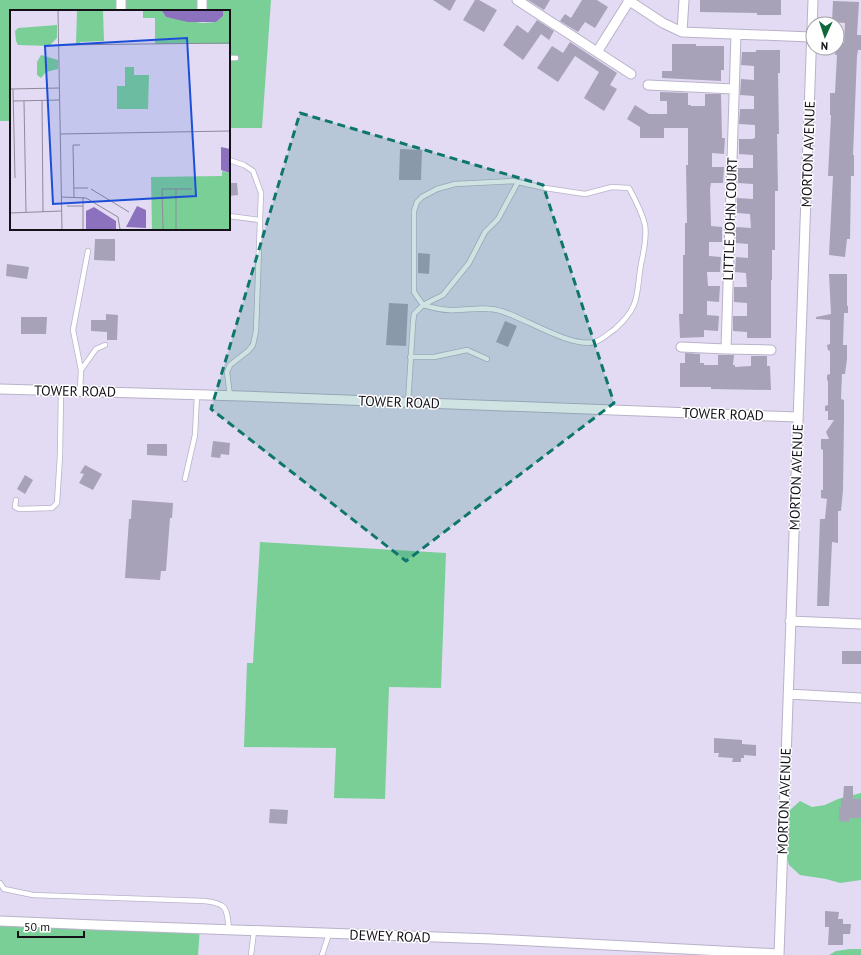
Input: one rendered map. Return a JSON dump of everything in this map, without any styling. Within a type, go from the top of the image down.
[{"type":"street","points":[[120,10],[121,0]]},
{"type":"street","points":[[517,0],[631,74]]},
{"type":"street","points":[[596,52],[628,0],[663,23],[682,32],[805,37]]},
{"type":"street","points":[[682,32],[684,0]]},
{"type":"street","name":"MORTON AVENUE","points":[[813,0],[813,16]]},
{"type":"street","name":"LITTLE JOHN COURT","points":[[726,348],[736,34]]},
{"type":"street","name":"MORTON AVENUE","points":[[779,955],[811,56]]},
{"type":"street","points":[[648,85],[734,89]]},
{"type":"street","points":[[681,347],[771,350]]},
{"type":"street","name":"TOWER ROAD","points":[[0,389],[798,417]]},
{"type":"street","points":[[790,621],[861,624]]},
{"type":"street","points":[[788,694],[861,698]]},
{"type":"street","name":"DEWEY ROAD","points":[[0,921],[585,944],[779,955]]},
{"type":"lane","points":[[230,58],[236,58]]},
{"type":"lane","points":[[230,160],[244,164],[253,171],[261,193],[256,331],[253,345],[248,351],[230,364],[227,372],[230,396]]},
{"type":"lane","points":[[408,403],[414,314],[423,305],[443,295],[469,263],[485,232],[498,219],[518,182]]},
{"type":"lane","points":[[518,182],[585,194],[612,187],[629,188],[644,224],[645,232],[645,243],[638,291],[633,309],[612,331],[600,340],[587,342],[559,336],[500,310],[481,308],[440,310],[423,305],[417,299],[414,292],[414,211],[417,202],[422,196],[437,189],[456,184],[518,182]]},
{"type":"lane","points":[[230,216],[259,220]]},
{"type":"lane","points":[[80,391],[81,370],[73,330],[88,251]]},
{"type":"lane","points":[[81,370],[96,348],[105,345]]},
{"type":"lane","points":[[410,358],[426,358],[467,350],[487,358]]},
{"type":"lane","points":[[16,500],[14,507],[19,509],[52,508],[57,503],[60,455],[61,391]]},
{"type":"lane","points":[[185,479],[192,449],[197,395]]},
{"type":"lane","points":[[0,883],[4,889],[33,895],[204,900],[217,902],[221,904],[228,916],[229,930]]},
{"type":"lane","points":[[251,955],[254,931]]},
{"type":"lane","points":[[322,955],[329,934]]},
{"type":"highlighted area","points":[[300,113],[543,185],[614,403],[406,561],[211,409]]},
{"type":"green space","points":[[0,0],[271,0],[262,128],[230,128],[230,10],[10,10],[10,121],[0,121]]},
{"type":"green space","points":[[260,542],[446,553],[441,688],[389,687],[385,799],[334,798],[336,748],[244,747],[247,663],[253,663]]},
{"type":"green space","points":[[861,793],[861,880],[840,883],[800,875],[789,865],[786,852],[790,810],[800,801],[812,807],[825,805],[838,799]]},
{"type":"green space","points":[[0,919],[200,928],[198,955],[0,955]]},
{"type":"green space","points":[[861,949],[861,955],[829,955],[836,951]]},
{"type":"building","points":[[433,0],[456,0],[450,11]]},
{"type":"building","points":[[475,0],[479,0],[497,10],[484,32],[463,20]]},
{"type":"building","points":[[528,0],[550,0],[544,10]]},
{"type":"building","points":[[582,0],[597,0],[608,7],[595,28],[585,22],[578,32],[560,21],[565,14],[571,18]]},
{"type":"building","points":[[700,0],[781,0],[781,15],[700,12]]},
{"type":"building","points":[[833,1],[859,2],[857,35],[861,35],[861,50],[858,50],[857,56],[853,155],[854,176],[851,176],[850,239],[847,239],[845,257],[829,255],[833,176],[828,176],[831,115],[830,93],[835,93],[837,56],[845,56],[845,16],[832,16]]},
{"type":"building","points":[[537,20],[554,31],[549,40],[541,34],[523,60],[503,45],[517,25],[528,33]]},
{"type":"building","points":[[570,42],[617,73],[610,85],[617,89],[604,111],[584,98],[599,72],[575,56],[558,82],[537,68],[552,46],[563,53]]},
{"type":"building","points":[[672,44],[724,46],[724,70],[721,70],[721,81],[662,78],[662,71],[672,71]]},
{"type":"building","points":[[756,50],[780,50],[780,73],[778,73],[779,134],[777,134],[778,191],[775,191],[775,250],[772,250],[771,338],[747,338],[747,332],[733,331],[733,316],[747,316],[747,303],[734,302],[734,287],[747,287],[746,273],[735,272],[736,257],[748,258],[748,244],[736,243],[736,227],[751,228],[750,214],[737,213],[737,198],[753,199],[753,184],[738,183],[738,168],[753,168],[753,155],[739,154],[739,139],[755,138],[755,125],[739,124],[740,109],[754,109],[754,96],[740,95],[741,79],[754,80],[754,66],[741,65],[742,52],[756,52]]},
{"type":"building","points":[[660,92],[688,93],[688,105],[691,106],[705,106],[705,94],[721,94],[722,138],[725,138],[724,154],[712,153],[712,167],[724,167],[723,183],[711,183],[710,189],[711,226],[722,227],[722,242],[709,242],[709,256],[721,257],[720,272],[707,272],[708,286],[720,286],[719,302],[707,301],[707,315],[719,316],[718,331],[704,330],[704,337],[680,338],[679,314],[683,314],[683,255],[685,255],[685,223],[687,223],[686,165],[688,165],[688,128],[664,128],[664,138],[640,138],[640,127],[627,119],[635,105],[649,114],[667,114],[667,101],[660,101]]},
{"type":"building","points":[[400,149],[422,150],[421,180],[399,180]]},
{"type":"building","points":[[230,183],[237,183],[238,195],[230,196]]},
{"type":"building","points":[[95,239],[115,239],[115,261],[94,260]]},
{"type":"building","points":[[418,253],[430,254],[429,274],[418,273]]},
{"type":"building","points":[[7,264],[29,267],[27,279],[6,276]]},
{"type":"building","points":[[829,274],[847,274],[848,313],[844,313],[843,345],[847,345],[847,359],[845,374],[842,374],[841,399],[844,400],[843,490],[841,511],[838,511],[838,543],[832,542],[829,606],[817,606],[820,519],[825,519],[827,499],[821,498],[821,490],[823,490],[823,450],[821,449],[821,439],[829,439],[826,432],[834,420],[828,420],[828,411],[825,411],[825,406],[828,405],[827,375],[830,374],[830,351],[828,350],[827,345],[830,344],[830,320],[816,319],[816,317],[831,314]]},
{"type":"building","points":[[389,303],[408,304],[406,346],[386,345]]},
{"type":"building","points":[[106,314],[118,315],[117,340],[107,340],[107,332],[91,331],[91,320],[106,320]]},
{"type":"building","points":[[21,317],[47,317],[46,334],[21,334]]},
{"type":"building","points":[[505,321],[517,326],[508,347],[496,342]]},
{"type":"building","points":[[685,353],[700,354],[700,363],[704,363],[704,365],[718,365],[718,355],[734,355],[733,365],[735,365],[735,367],[751,366],[751,356],[767,356],[767,366],[770,366],[771,390],[680,387],[680,363],[685,363]]},
{"type":"building","points":[[213,441],[230,443],[229,455],[221,454],[220,458],[211,457]]},
{"type":"building","points":[[147,444],[167,444],[167,456],[147,455]]},
{"type":"building","points":[[85,465],[102,474],[93,490],[79,483],[84,474],[80,473]]},
{"type":"building","points":[[25,475],[33,480],[25,494],[17,489]]},
{"type":"building","points":[[132,500],[173,503],[172,518],[170,518],[166,571],[161,571],[160,580],[125,578],[129,519],[131,519]]},
{"type":"building","points":[[842,651],[861,651],[861,664],[842,664]]},
{"type":"building","points":[[714,738],[742,740],[742,744],[756,745],[756,756],[744,755],[744,758],[741,758],[741,762],[732,762],[733,758],[718,757],[719,753],[714,753]]},
{"type":"building","points":[[844,786],[853,786],[853,799],[861,799],[861,818],[849,818],[849,822],[839,821],[839,806],[841,807],[841,798],[843,799]]},
{"type":"building","points":[[270,809],[288,810],[287,824],[269,823]]},
{"type":"building","points":[[825,911],[839,912],[838,919],[843,919],[843,924],[851,924],[850,934],[843,934],[843,945],[828,945],[829,927],[825,927]]}]
